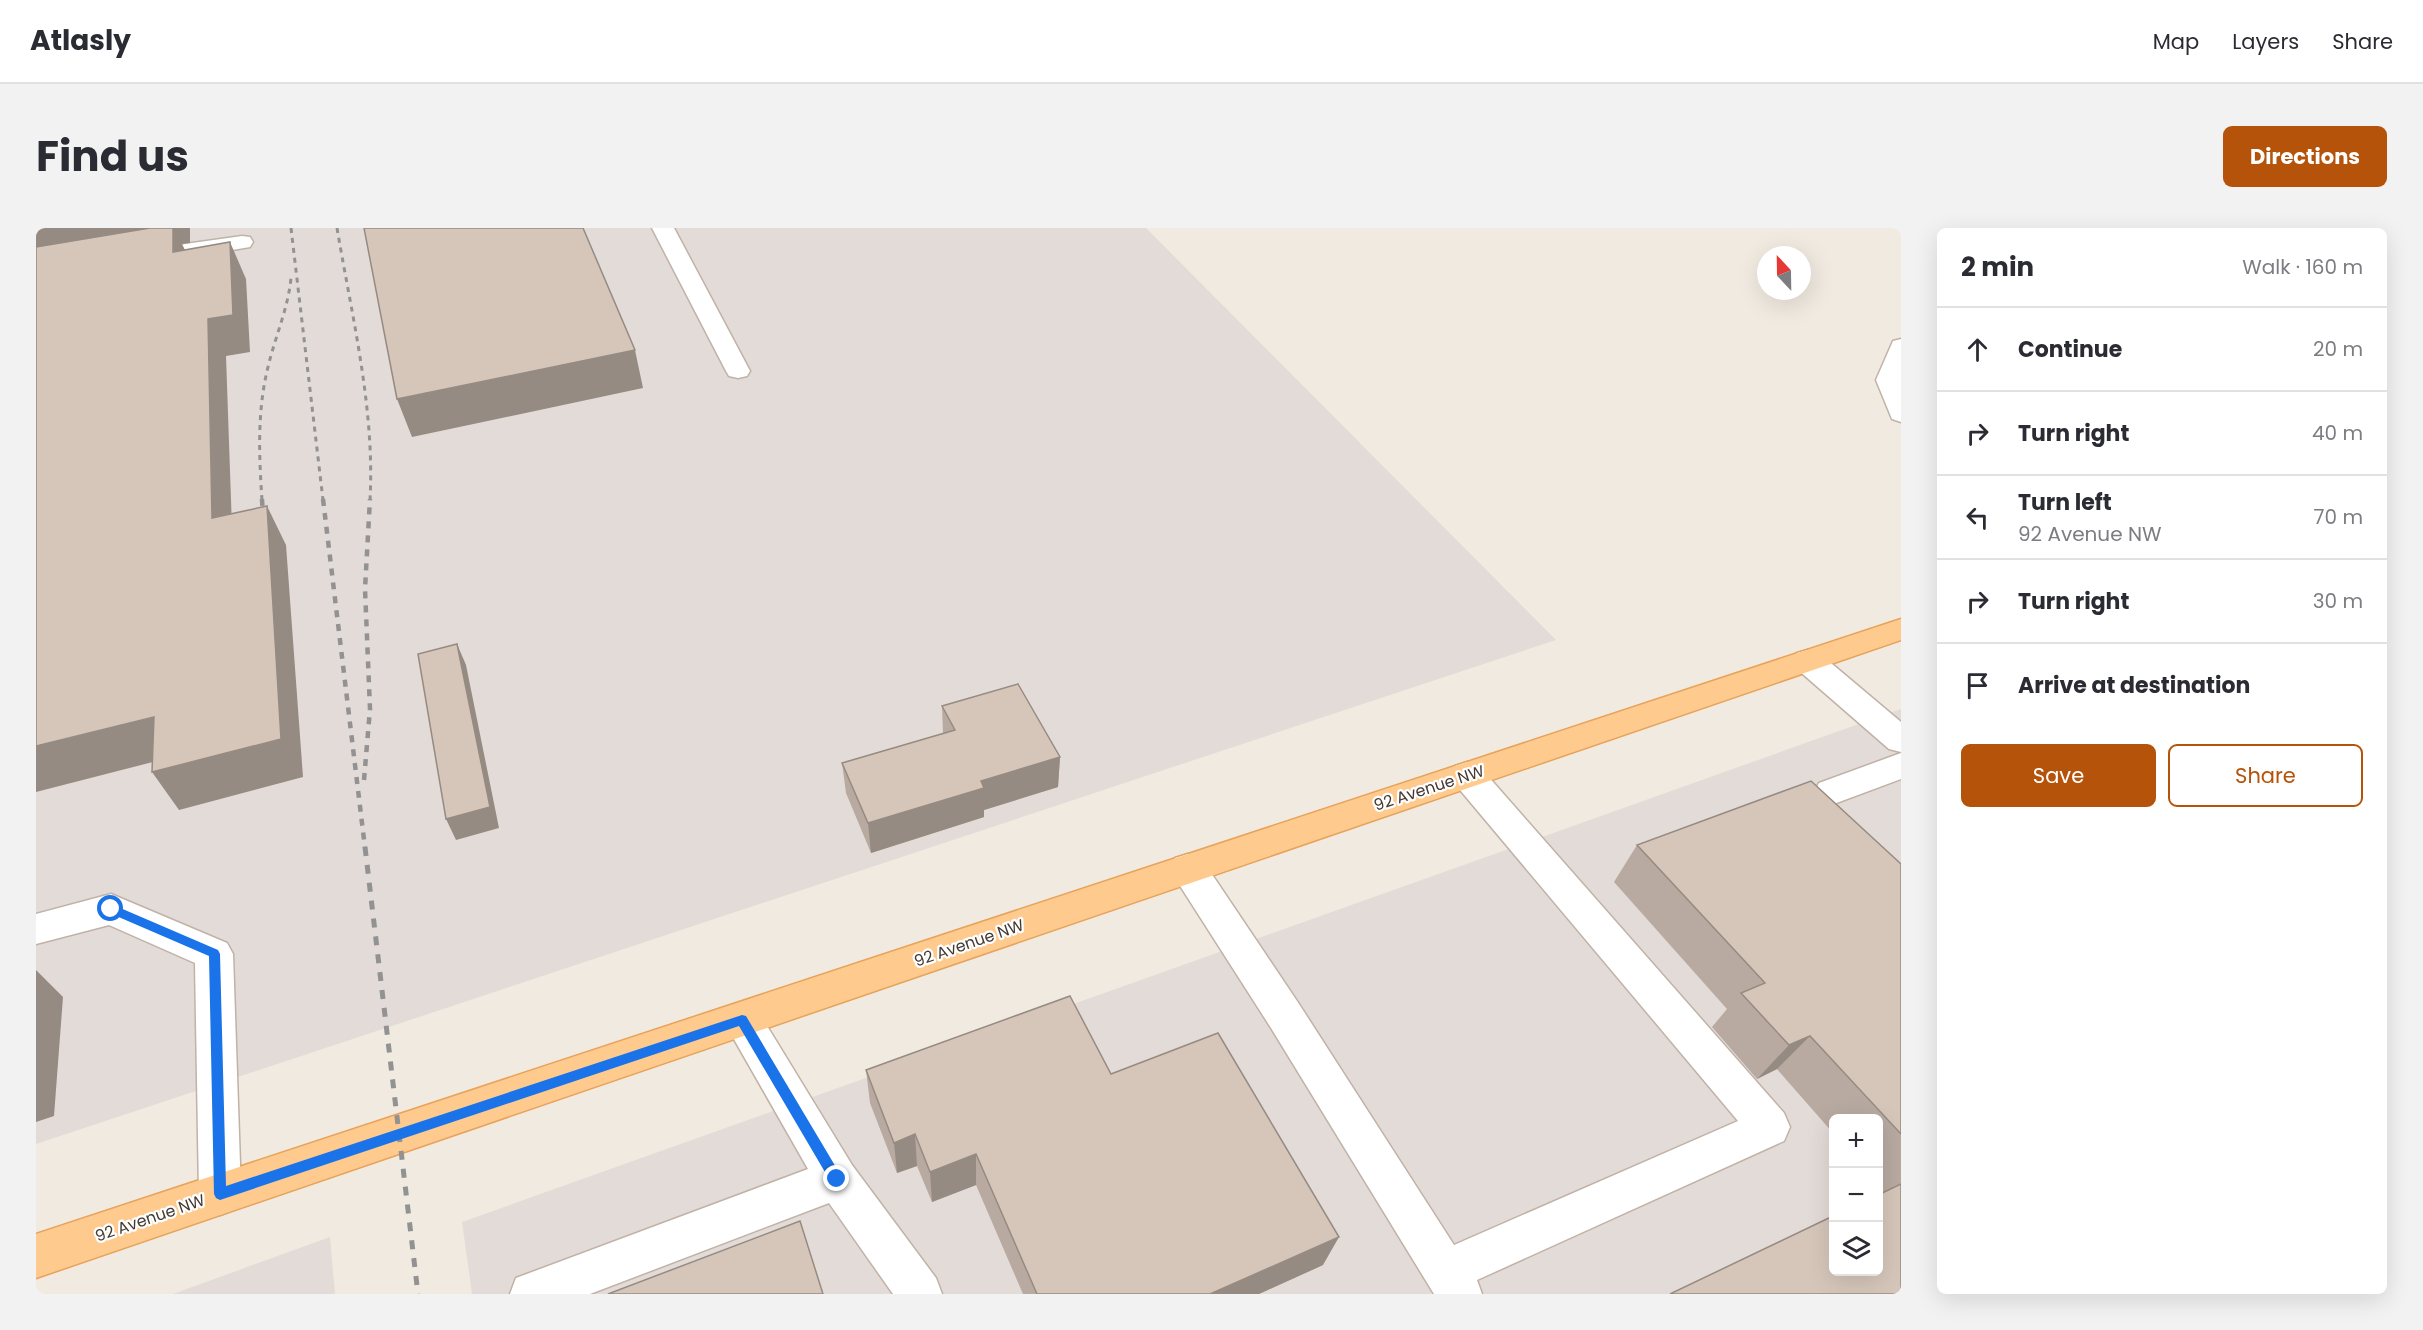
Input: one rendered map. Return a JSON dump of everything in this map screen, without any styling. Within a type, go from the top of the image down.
[{"type":"main road","name":"92 Avenue NW","points":[[36,1256],[1901,629]]},
{"type":"lane","points":[[215,228],[166,246],[242,242]]},
{"type":"lane","points":[[663,228],[738,371]]},
{"type":"lane","points":[[1901,346],[1888,380],[1901,414]]},
{"type":"lane","points":[[1808,661],[1901,740]]},
{"type":"lane","points":[[1831,792],[1901,766]]},
{"type":"lane","points":[[1188,868],[1285,1016],[1453,1283],[1769,1127],[1467,775]]},
{"type":"lane","points":[[36,929],[111,909],[214,954],[220,1194]]},
{"type":"lane","points":[[742,1020],[837,1179],[920,1294]]},
{"type":"lane","points":[[532,1294],[837,1179]]},
{"type":"shaded area","points":[[36,228],[1146,228],[1556,640],[36,1144]]},
{"type":"shaded area","points":[[1901,709],[1901,1294],[472,1294],[462,1222]]},
{"type":"shaded area","points":[[330,1237],[335,1294],[173,1294]]},
{"type":"building","points":[[150,228],[173,228],[173,252],[230,242],[233,315],[208,319],[212,518],[267,506],[281,739],[152,772],[154,717],[36,746],[36,247]]},
{"type":"building","points":[[364,228],[583,228],[635,350],[397,399]]},
{"type":"building","points":[[457,644],[490,807],[446,819],[418,654]]},
{"type":"building","points":[[1018,684],[1060,757],[981,781],[984,788],[868,823],[842,763],[955,730],[942,706]]},
{"type":"building","points":[[1811,781],[1901,864],[1901,1134],[1810,1036],[1789,1045],[1741,993],[1765,983],[1637,845]]},
{"type":"building","points":[[1070,996],[1111,1074],[1218,1033],[1339,1237],[1210,1294],[1037,1294],[976,1154],[930,1172],[915,1134],[894,1143],[866,1070]]},
{"type":"building","points":[[1901,1184],[1901,1294],[1670,1294],[1829,1218],[1829,1276],[1883,1276],[1883,1193]]},
{"type":"building","points":[[800,1221],[823,1294],[608,1294]]},
{"type":"railway","points":[[291,228],[323,500]]},
{"type":"railway","points":[[337,228],[366,397],[371,466],[370,500]]},
{"type":"railway","points":[[262,500],[260,417],[264,384],[287,301],[291,278]]},
{"type":"railway","points":[[262,499],[263,517]]},
{"type":"railway","points":[[323,499],[365,848]]},
{"type":"railway","points":[[364,780],[370,709],[365,589],[370,499]]},
{"type":"railway","points":[[365,847],[418,1294]]},
{"type":"route","points":[[111,909],[214,954],[220,1194],[742,1020],[837,1179]]}]
